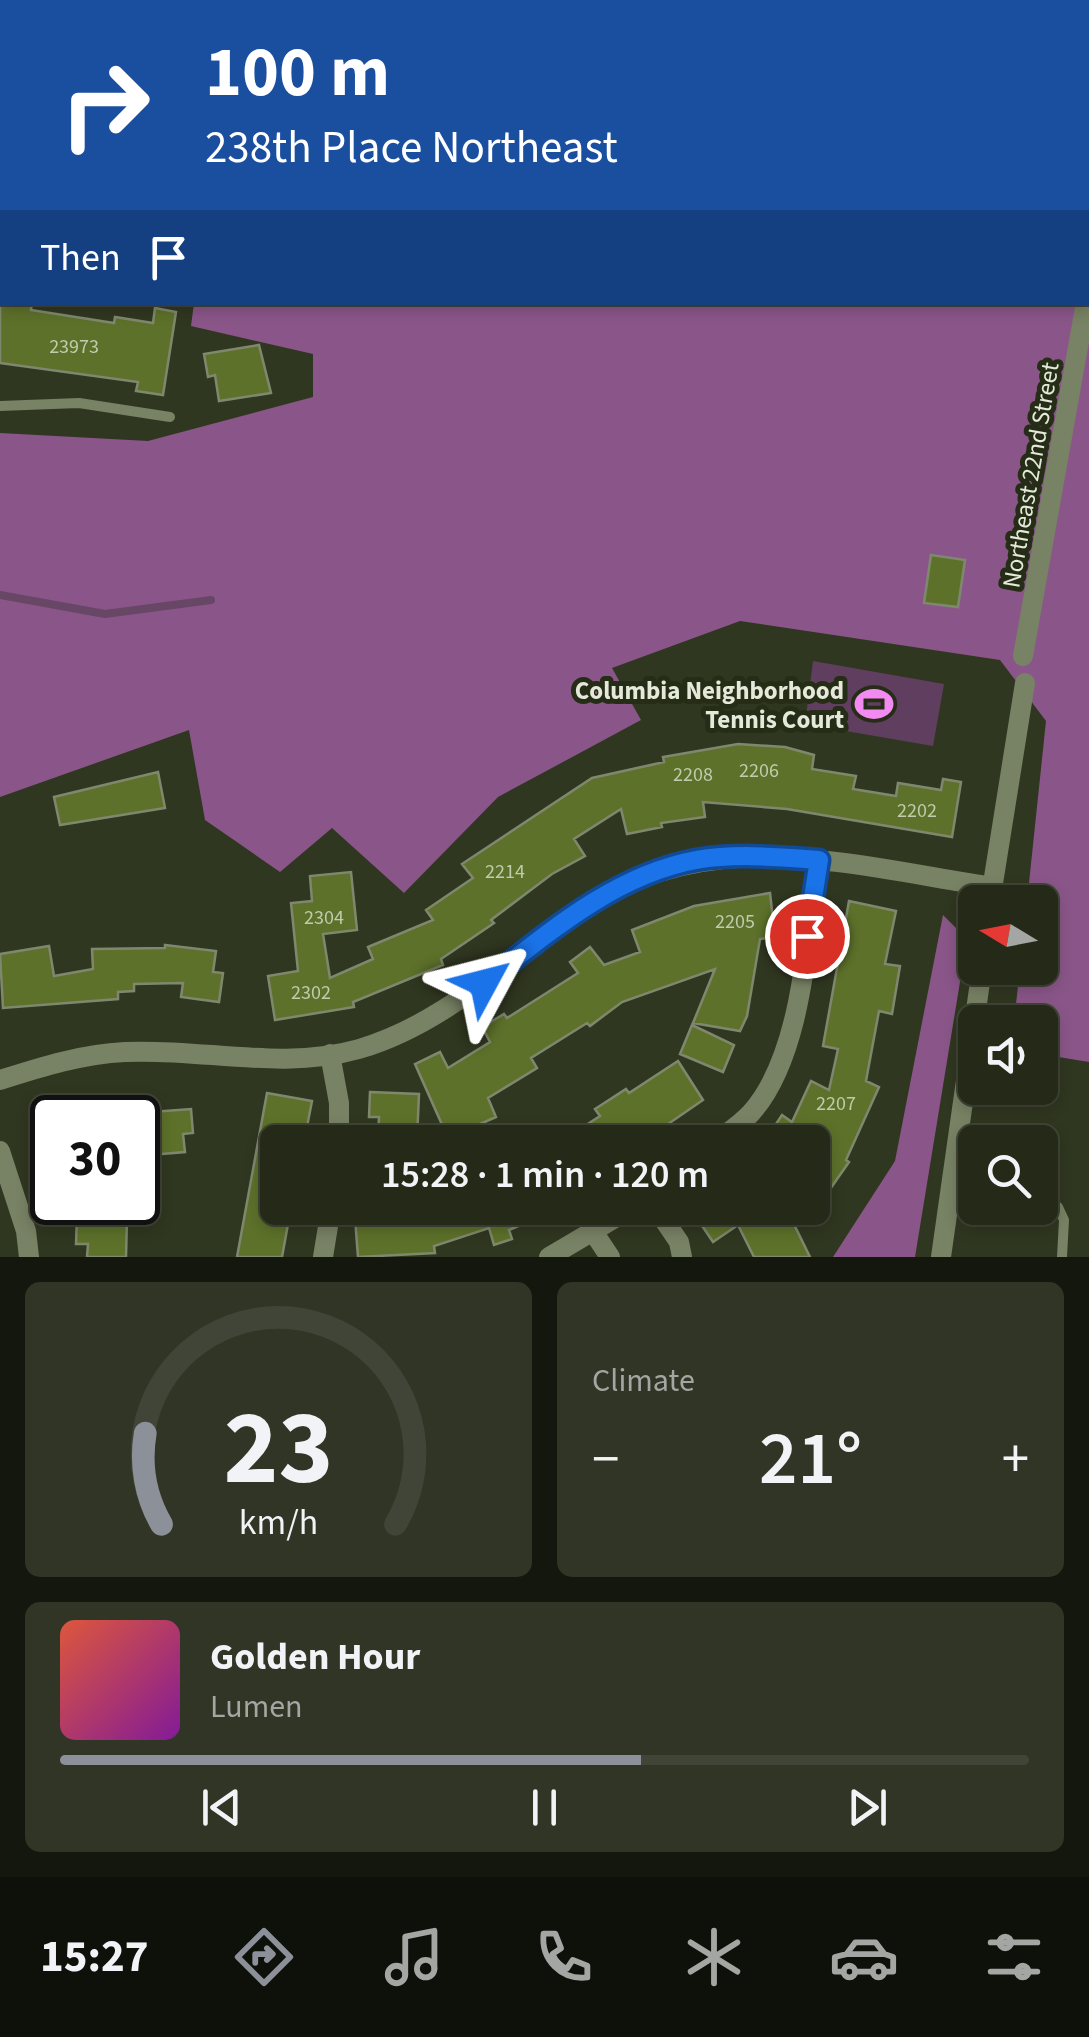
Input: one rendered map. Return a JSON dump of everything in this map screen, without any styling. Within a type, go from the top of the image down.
[{"type":"street","name":"Northeast 22nd Street","points":[[1024,656],[1085,305]]},
{"type":"street","points":[[993,885],[1025,684]]},
{"type":"street","points":[[0,1080],[79,1058],[126,1052],[239,1059],[330,1054],[360,1048],[441,1013],[571,916],[652,874],[693,861],[730,857],[819,860],[958,887]]},
{"type":"street","points":[[737,1125],[752,1113],[784,1054],[795,1010],[819,860]]},
{"type":"street","points":[[940,1257],[980,985]]},
{"type":"street","points":[[330,1054],[339,1125]]},
{"type":"street","points":[[0,1150],[26,1231],[29,1257]]},
{"type":"street","points":[[323,1257],[328,1225]]},
{"type":"street","points":[[550,1257],[606,1225]]},
{"type":"street","points":[[668,1225],[679,1242],[682,1257]]},
{"type":"street","points":[[594,1233],[610,1257]]},
{"type":"lane","points":[[0,406],[79,403],[170,417]]},
{"type":"lane","points":[[952,1186],[958,1187]]},
{"type":"lane","points":[[1058,1207],[1064,1220],[1062,1257]]},
{"type":"shaded area","points":[[194,305],[1089,305],[1089,1062],[1058,1057],[1058,1005],[1016,1005],[1018,985],[1058,985],[1058,885],[1029,885],[1046,721],[1000,660],[740,621],[612,668],[641,720],[498,797],[404,893],[332,828],[280,872],[205,820],[189,730],[0,797],[0,433],[148,441],[313,397],[313,354],[191,326]]},
{"type":"shaded area","name":"Columbia Neighborhood Tennis Court","points":[[813,661],[944,684],[933,746],[805,724]]},
{"type":"shaded area","points":[[943,915],[958,930],[959,985],[915,1257],[833,1257],[895,1161]]},
{"type":"building","points":[[0,305],[32,305],[31,310],[114,323],[115,317],[153,323],[155,308],[176,312],[163,395],[136,391],[138,382],[0,363]]},
{"type":"building","points":[[259,345],[271,393],[219,401],[215,375],[208,377],[204,354]]},
{"type":"building","points":[[931,555],[965,560],[958,607],[924,603]]},
{"type":"building","points":[[738,744],[785,747],[814,755],[812,769],[856,776],[853,789],[896,796],[898,783],[941,790],[943,779],[961,782],[952,837],[787,809],[703,802],[705,817],[661,823],[662,827],[627,834],[621,809],[574,839],[585,856],[552,874],[491,920],[494,923],[441,959],[443,965],[353,1002],[354,1007],[275,1020],[268,976],[298,971],[291,903],[312,901],[310,876],[351,872],[357,930],[323,934],[330,978],[373,959],[368,947],[433,920],[426,910],[473,878],[462,864],[592,778],[664,762],[663,757]]},
{"type":"building","points":[[158,772],[165,808],[60,825],[54,797]]},
{"type":"building","points":[[770,893],[775,937],[760,939],[747,1016],[740,1031],[693,1023],[715,969],[622,1002],[590,1026],[587,1023],[531,1058],[537,1068],[488,1098],[496,1117],[478,1125],[442,1125],[415,1064],[440,1052],[448,1068],[490,1042],[482,1027],[504,1014],[507,1018],[578,973],[570,962],[590,947],[604,965],[640,952],[632,930],[694,906]]},
{"type":"building","points":[[849,901],[896,911],[885,964],[900,966],[892,1014],[879,1011],[866,1081],[879,1087],[846,1160],[849,1162],[830,1189],[830,1125],[775,1125],[782,1115],[792,1122],[811,1081],[829,1090],[838,1049],[823,1046]]},
{"type":"building","points":[[165,945],[216,951],[213,972],[223,973],[219,1002],[181,997],[183,983],[134,984],[134,991],[118,992],[118,999],[3,1008],[0,954],[49,946],[54,976],[93,969],[92,949]]},
{"type":"building","points":[[692,1025],[734,1045],[723,1072],[680,1054]]},
{"type":"building","points":[[678,1061],[703,1100],[667,1125],[586,1125],[600,1116],[595,1109],[626,1089],[629,1093]]},
{"type":"building","points":[[370,1092],[419,1094],[418,1125],[379,1125],[379,1117],[369,1117]]},
{"type":"building","points":[[267,1093],[312,1101],[307,1125],[261,1125]]},
{"type":"building","points":[[191,1109],[193,1133],[183,1134],[185,1152],[160,1154],[160,1111]]},
{"type":"building","points":[[260,1131],[260,1225],[288,1225],[282,1257],[237,1257]]},
{"type":"building","points":[[77,1225],[127,1225],[126,1257],[87,1257],[88,1244],[76,1244]]},
{"type":"building","points":[[356,1225],[521,1225],[509,1230],[512,1239],[494,1245],[489,1228],[434,1246],[435,1253],[358,1257]]},
{"type":"building","points":[[702,1225],[738,1225],[713,1242]]},
{"type":"building","points":[[738,1225],[794,1225],[810,1257],[754,1257]]},
{"type":"waterway","points":[[0,595],[105,614],[211,600]]},
{"type":"place","name":"Columbia Neighborhood Tennis Court","points":[[874,704]]},
{"type":"route","points":[[484,983],[571,916],[608,894],[693,861],[767,856],[819,860],[807,936]]}]
